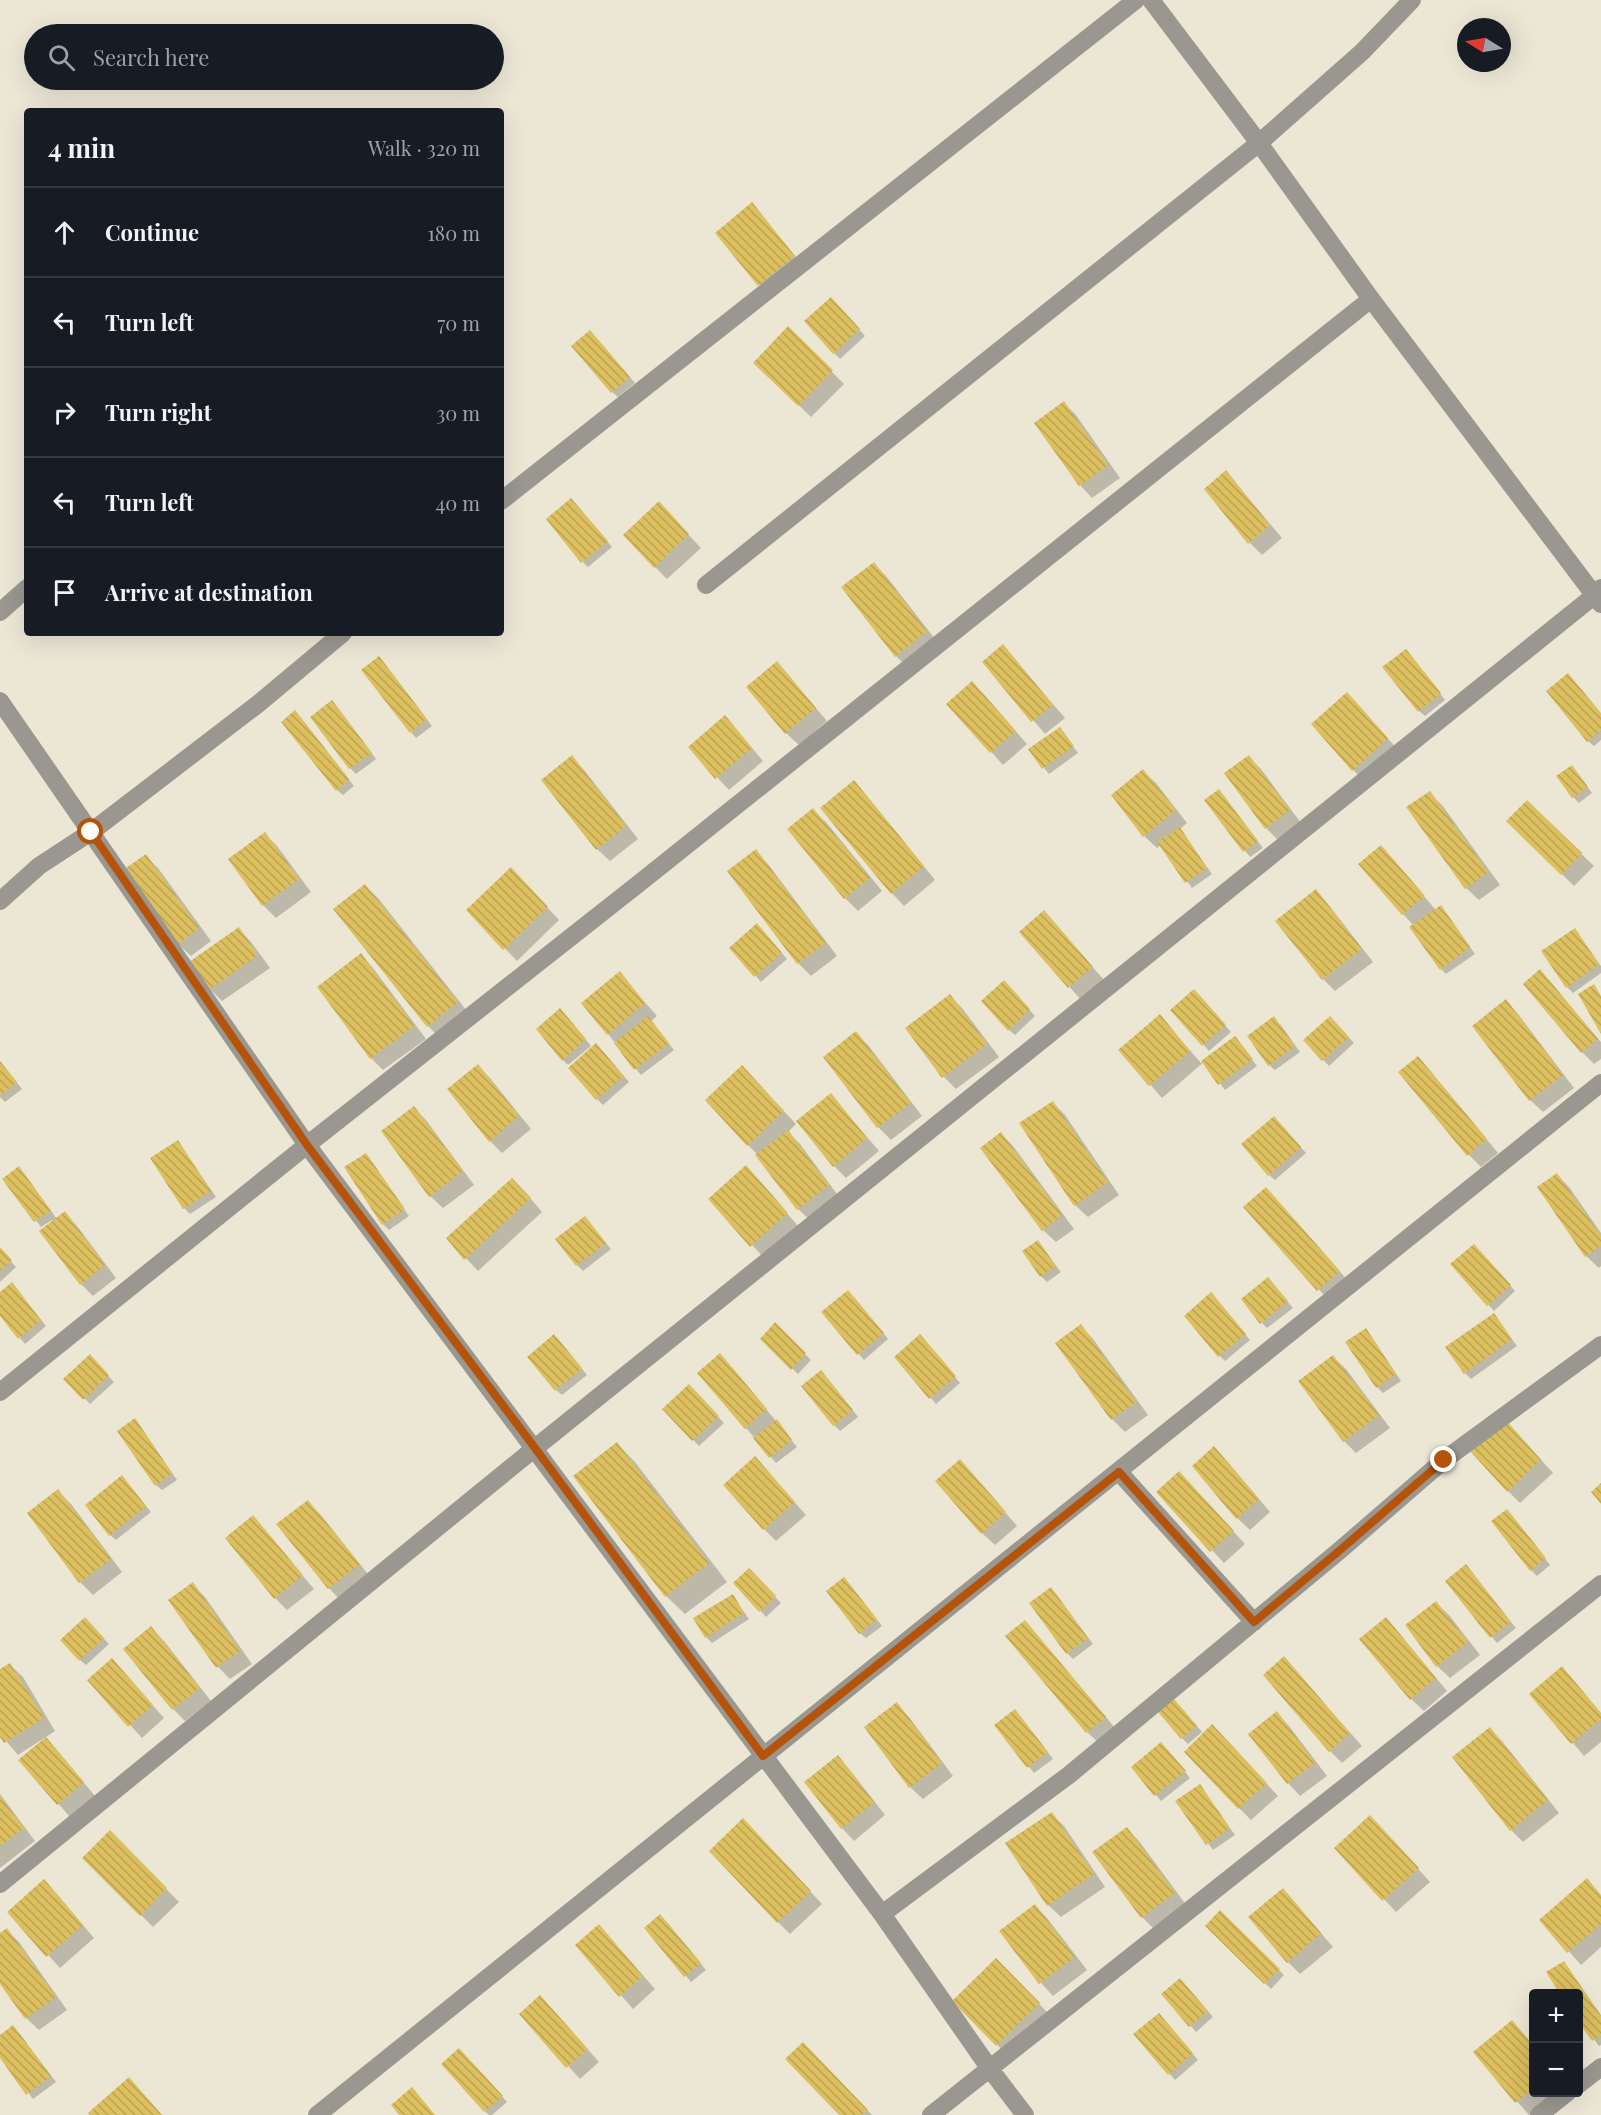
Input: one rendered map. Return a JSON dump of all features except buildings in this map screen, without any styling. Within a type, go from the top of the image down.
[{"type":"street","points":[[504,499],[1136,0]]},
{"type":"street","points":[[0,1884],[535,1448],[1599,595],[1371,299],[1259,143],[1151,0]]},
{"type":"street","points":[[706,585],[1259,143],[1362,52],[1412,0]]},
{"type":"street","points":[[0,1392],[1371,299]]},
{"type":"street","points":[[0,612],[24,591]]},
{"type":"street","points":[[0,901],[39,866],[91,832],[258,704],[339,636]]},
{"type":"street","points":[[0,701],[307,1145],[882,1914],[990,2069],[1025,2115]]},
{"type":"street","points":[[317,2115],[1601,1083]]},
{"type":"street","points":[[882,1914],[1069,1775],[1339,1551],[1444,1460],[1601,1345]]},
{"type":"street","points":[[1119,1472],[1254,1622]]},
{"type":"street","points":[[931,2115],[1601,1584]]},
{"type":"street","points":[[1583,2081],[1601,2067]]},
{"type":"street","points":[[1539,2115],[1562,2097]]},
{"type":"route","points":[[91,832],[307,1145],[763,1756],[1119,1472],[1254,1622],[1444,1460]]}]
